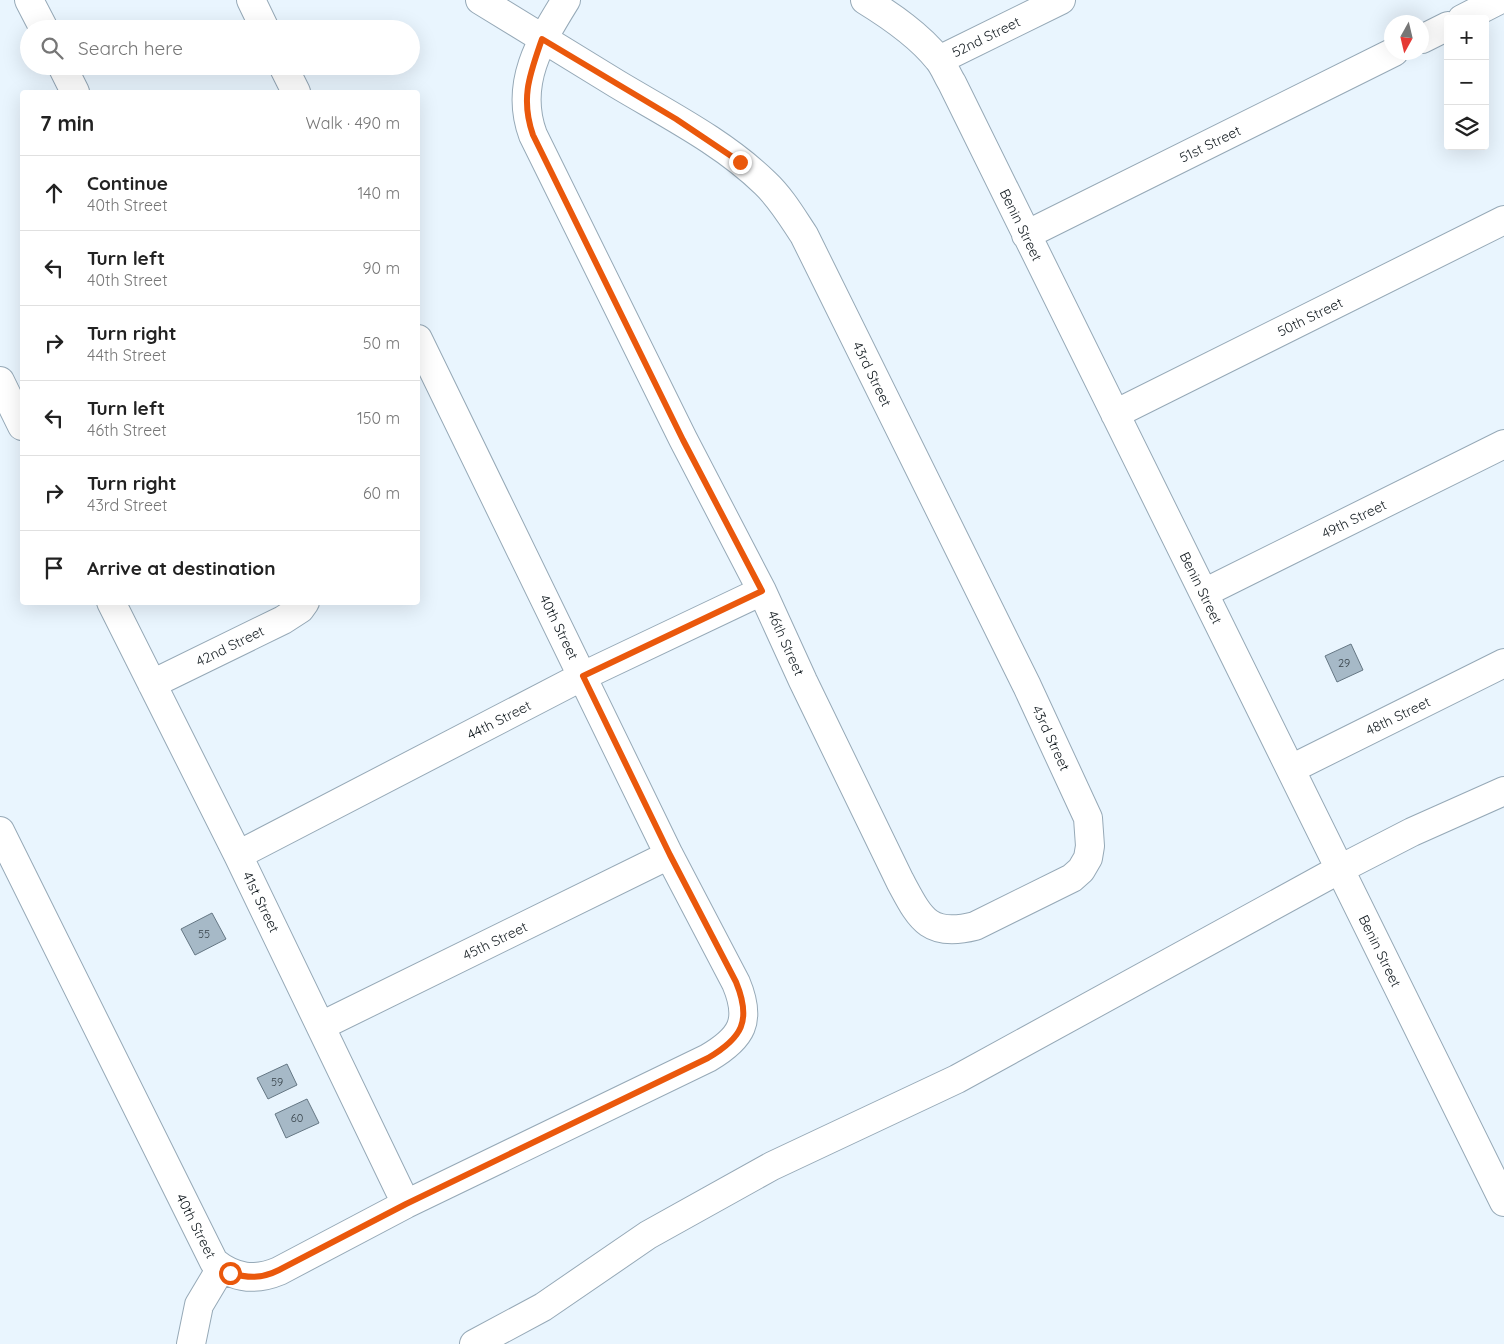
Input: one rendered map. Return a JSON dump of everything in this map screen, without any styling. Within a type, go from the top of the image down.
[{"type":"street","points":[[29,0],[39,20]]},
{"type":"street","points":[[251,0],[261,20]]},
{"type":"street","name":"43rd Street","points":[[480,0],[676,119],[733,157],[766,184],[788,211],[804,235],[1022,677],[1088,818],[1090,846],[1088,858],[1081,870],[1072,878]]},
{"type":"street","name":"46th Street","points":[[566,0],[542,39],[529,75],[525,100],[528,120],[533,135],[683,440],[762,591],[803,681],[916,911],[926,922],[941,929],[959,930],[975,926],[1072,878]]},
{"type":"street","name":"Benin Street","points":[[865,0],[906,29],[939,60],[974,124],[1026,235],[1504,1202]]},
{"type":"street","name":"52nd Street","points":[[939,60],[1061,0]]},
{"type":"street","points":[[1470,15],[1499,0]]},
{"type":"street","points":[[1429,36],[1444,28]]},
{"type":"street","name":"51st Street","points":[[1026,235],[1384,57]]},
{"type":"street","points":[[66,75],[74,90]]},
{"type":"street","points":[[288,75],[295,90]]},
{"type":"street","name":"50th Street","points":[[1115,414],[1504,220]]},
{"type":"street","name":"40th Street","points":[[0,831],[214,1262],[222,1268],[241,1276],[258,1278],[267,1276],[406,1204],[708,1058],[726,1048],[736,1038],[742,1025],[744,1010],[741,994],[670,855],[420,343]]},
{"type":"street","points":[[0,381],[20,422]]},
{"type":"street","name":"49th Street","points":[[1204,593],[1504,444]]},
{"type":"street","name":"44th Street","points":[[238,855],[583,676],[762,591]]},
{"type":"street","name":"41st Street","points":[[112,605],[238,855],[406,1204]]},
{"type":"street","name":"42nd Street","points":[[152,684],[283,620],[303,605]]},
{"type":"street","name":"48th Street","points":[[1291,768],[1504,663]]},
{"type":"street","points":[[474,1344],[543,1307],[648,1235],[764,1171],[957,1079],[1340,869],[1412,832],[1504,791]]},
{"type":"street","name":"45th Street","points":[[321,1026],[670,855]]},
{"type":"street","points":[[197,1340],[199,1305],[222,1268]]},
{"type":"building","points":[[1351,644],[1363,670],[1337,682],[1325,656]]},
{"type":"building","points":[[212,913],[226,939],[195,955],[181,929]]},
{"type":"building","points":[[287,1064],[297,1085],[268,1099],[257,1078]]},
{"type":"building","points":[[307,1099],[319,1123],[286,1138],[275,1114]]},
{"type":"route","points":[[230,1273],[250,1278],[267,1276],[406,1204],[708,1058],[726,1048],[736,1038],[742,1025],[744,1010],[741,994],[736,982],[670,855],[583,676],[762,591],[683,440],[533,135],[528,120],[525,100],[529,75],[542,39],[676,119],[740,162]]}]
